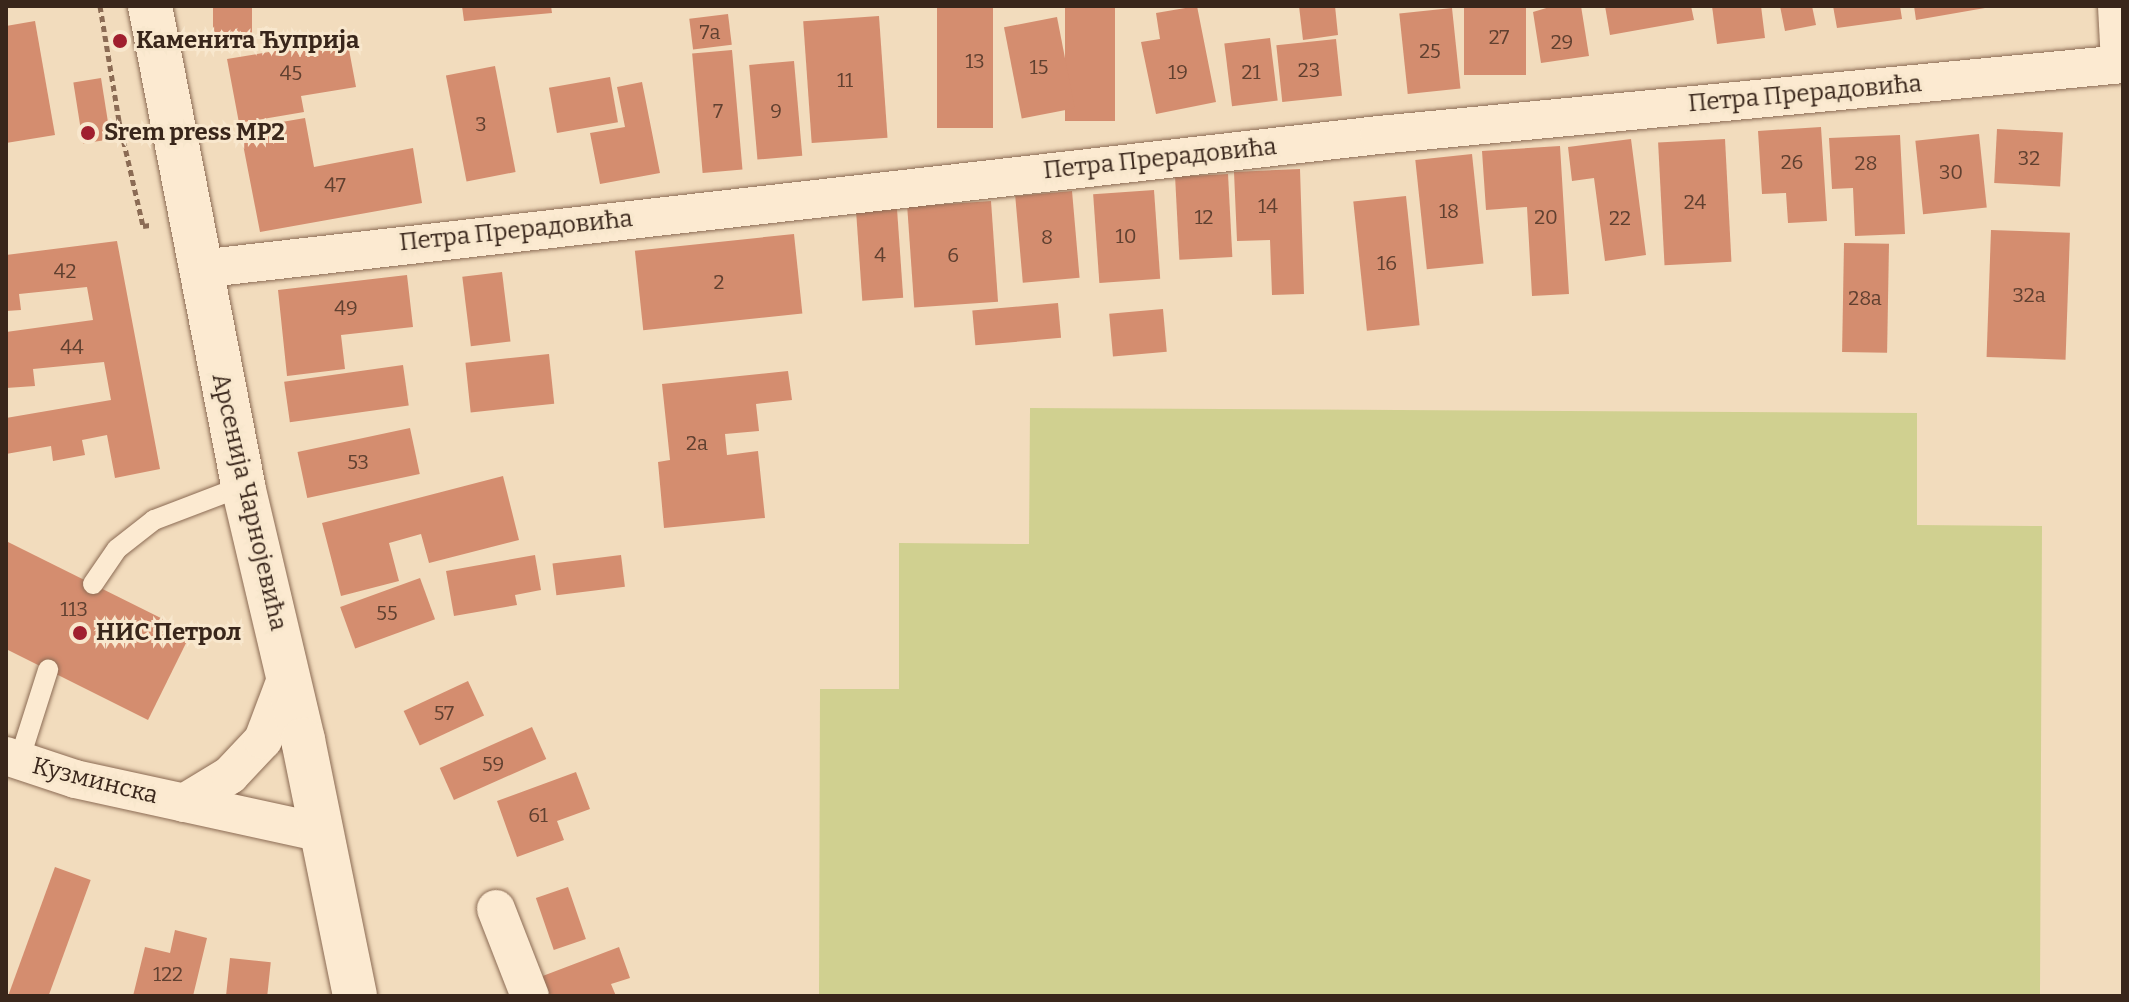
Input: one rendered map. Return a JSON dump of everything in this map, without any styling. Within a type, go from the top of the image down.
[{"type":"main road","name":"Арсенија Чарнојевића","points":[[150,6],[243,486],[288,674],[355,996]]},
{"type":"street","points":[[2117,6],[2122,64]]},
{"type":"street","name":"Петра Прерадовића","points":[[199,269],[1363,136],[2122,64]]},
{"type":"street","name":"Кузминска","points":[[184,803],[230,775],[263,740],[288,674]]},
{"type":"street","name":"Кузминска","points":[[12,759],[75,779],[322,833]]},
{"type":"street","points":[[496,909],[530,996]]},
{"type":"lane","points":[[93,584],[117,549],[154,520],[243,486]]},
{"type":"lane","points":[[12,759],[48,670]]},
{"type":"green space","points":[[1030,408],[1917,413],[1917,525],[2042,526],[2040,996],[819,996],[820,689],[899,689],[899,543],[1029,544]]},
{"type":"building","points":[[213,6],[252,6],[252,48],[213,48]]},
{"type":"building","points":[[462,6],[551,6],[552,13],[464,21]]},
{"type":"building","points":[[937,6],[993,6],[993,128],[937,128]]},
{"type":"building","points":[[1065,6],[1115,6],[1115,121],[1065,121]]},
{"type":"building","points":[[1197,6],[1216,102],[1156,114],[1141,42],[1160,39],[1156,13]]},
{"type":"building","points":[[1299,6],[1335,6],[1338,35],[1303,40]]},
{"type":"building","points":[[1464,6],[1526,6],[1526,75],[1464,75]]},
{"type":"building","points":[[1553,6],[1581,6],[1589,56],[1541,63],[1533,12]]},
{"type":"building","points":[[1605,6],[1691,6],[1694,20],[1610,35]]},
{"type":"building","points":[[1712,6],[1761,6],[1765,38],[1717,44]]},
{"type":"building","points":[[1780,6],[1812,6],[1816,25],[1785,31]]},
{"type":"building","points":[[1833,6],[1900,6],[1902,19],[1837,28]]},
{"type":"building","points":[[1914,6],[1985,6],[1985,8],[1916,20]]},
{"type":"building","points":[[1452,8],[1460,89],[1408,94],[1399,14]]},
{"type":"building","points":[[728,14],[732,45],[693,50],[689,19]]},
{"type":"building","points":[[879,16],[888,138],[812,143],[803,21]]},
{"type":"building","points":[[1057,17],[1075,108],[1022,119],[1004,27]]},
{"type":"building","points":[[35,21],[55,135],[6,143],[6,26]]},
{"type":"building","points":[[1270,38],[1278,101],[1232,106],[1224,44]]},
{"type":"building","points":[[347,39],[356,87],[301,96],[304,112],[239,123],[227,59]]},
{"type":"building","points":[[1336,39],[1342,96],[1282,102],[1276,45]]},
{"type":"building","points":[[732,50],[742,170],[703,173],[692,53]]},
{"type":"building","points":[[794,61],[802,156],[757,160],[749,65]]},
{"type":"building","points":[[495,66],[516,172],[467,182],[446,76]]},
{"type":"building","points":[[610,77],[618,122],[557,133],[549,88]]},
{"type":"building","points":[[101,78],[111,139],[83,144],[73,82]]},
{"type":"building","points":[[642,82],[660,173],[600,184],[590,133],[625,127],[617,87]]},
{"type":"building","points":[[305,118],[314,167],[413,148],[422,203],[260,232],[240,129]]},
{"type":"building","points":[[1821,127],[1827,221],[1788,223],[1786,193],[1762,194],[1758,131]]},
{"type":"building","points":[[1997,129],[2063,132],[2060,186],[1994,183]]},
{"type":"building","points":[[1979,134],[1987,208],[1923,214],[1915,141]]},
{"type":"building","points":[[1900,135],[1905,234],[1855,236],[1853,188],[1832,189],[1829,138]]},
{"type":"building","points":[[1631,139],[1646,255],[1605,261],[1594,178],[1572,181],[1568,147]]},
{"type":"building","points":[[1725,139],[1731,262],[1665,265],[1658,143]]},
{"type":"building","points":[[1560,146],[1569,294],[1532,296],[1527,207],[1486,210],[1482,151]]},
{"type":"building","points":[[1472,154],[1483,263],[1427,269],[1415,160]]},
{"type":"building","points":[[1300,169],[1304,294],[1272,295],[1270,240],[1237,241],[1234,172]]},
{"type":"building","points":[[1228,174],[1232,257],[1179,260],[1175,177]]},
{"type":"building","points":[[1154,190],[1160,279],[1099,283],[1093,194]]},
{"type":"building","points":[[1072,191],[1080,278],[1023,283],[1015,196]]},
{"type":"building","points":[[1406,196],[1420,325],[1367,331],[1353,202]]},
{"type":"building","points":[[991,201],[998,302],[914,308],[907,207]]},
{"type":"building","points":[[897,209],[903,298],[862,301],[856,212]]},
{"type":"building","points":[[1991,230],[2070,233],[2066,360],[1987,357]]},
{"type":"building","points":[[794,234],[802,314],[643,330],[635,251]]},
{"type":"building","points":[[117,241],[160,469],[115,478],[107,435],[82,440],[85,455],[53,461],[51,446],[6,454],[6,418],[111,400],[104,362],[33,369],[35,386],[6,388],[6,332],[93,320],[87,287],[19,294],[21,310],[6,311],[6,255]]},
{"type":"building","points":[[1844,243],[1889,244],[1887,353],[1842,352]]},
{"type":"building","points":[[502,272],[511,341],[471,346],[462,277]]},
{"type":"building","points":[[407,275],[413,327],[341,335],[345,369],[287,376],[278,290]]},
{"type":"building","points":[[1058,303],[1061,338],[975,345],[972,310]]},
{"type":"building","points":[[1163,309],[1167,352],[1113,357],[1109,314]]},
{"type":"building","points":[[549,354],[554,404],[471,413],[465,363]]},
{"type":"building","points":[[403,365],[409,406],[290,422],[284,382]]},
{"type":"building","points":[[788,371],[792,400],[756,404],[759,431],[725,434],[727,455],[758,451],[765,518],[664,528],[658,462],[670,460],[662,384]]},
{"type":"building","points":[[410,428],[420,474],[307,498],[298,452]]},
{"type":"building","points":[[503,476],[519,540],[429,563],[421,534],[389,543],[399,581],[341,596],[322,523]]},
{"type":"building","points":[[6,541],[191,633],[148,720],[6,649]]},
{"type":"building","points":[[535,555],[541,590],[515,595],[517,605],[454,616],[446,571]]},
{"type":"building","points":[[621,555],[625,587],[556,595],[553,563]]},
{"type":"building","points":[[420,578],[435,619],[355,648],[340,607]]},
{"type":"building","points":[[468,681],[484,715],[420,745],[404,711]]},
{"type":"building","points":[[532,727],[546,759],[454,800],[440,768]]},
{"type":"building","points":[[576,772],[590,809],[557,821],[564,840],[517,857],[497,801]]},
{"type":"building","points":[[55,867],[91,880],[48,996],[8,996]]},
{"type":"building","points":[[568,887],[586,939],[554,950],[536,898]]},
{"type":"building","points":[[175,930],[207,938],[193,996],[133,996],[145,947],[170,953]]},
{"type":"building","points":[[619,947],[630,978],[611,984],[616,996],[547,996],[540,977]]},
{"type":"building","points":[[230,958],[271,962],[267,996],[226,996]]},
{"type":"place","name":"Каменита Ћуприја","points":[[120,41]]},
{"type":"place","name":"Srem press MP2","points":[[88,133]]},
{"type":"place","name":"НИС Петрол","points":[[80,633]]}]
